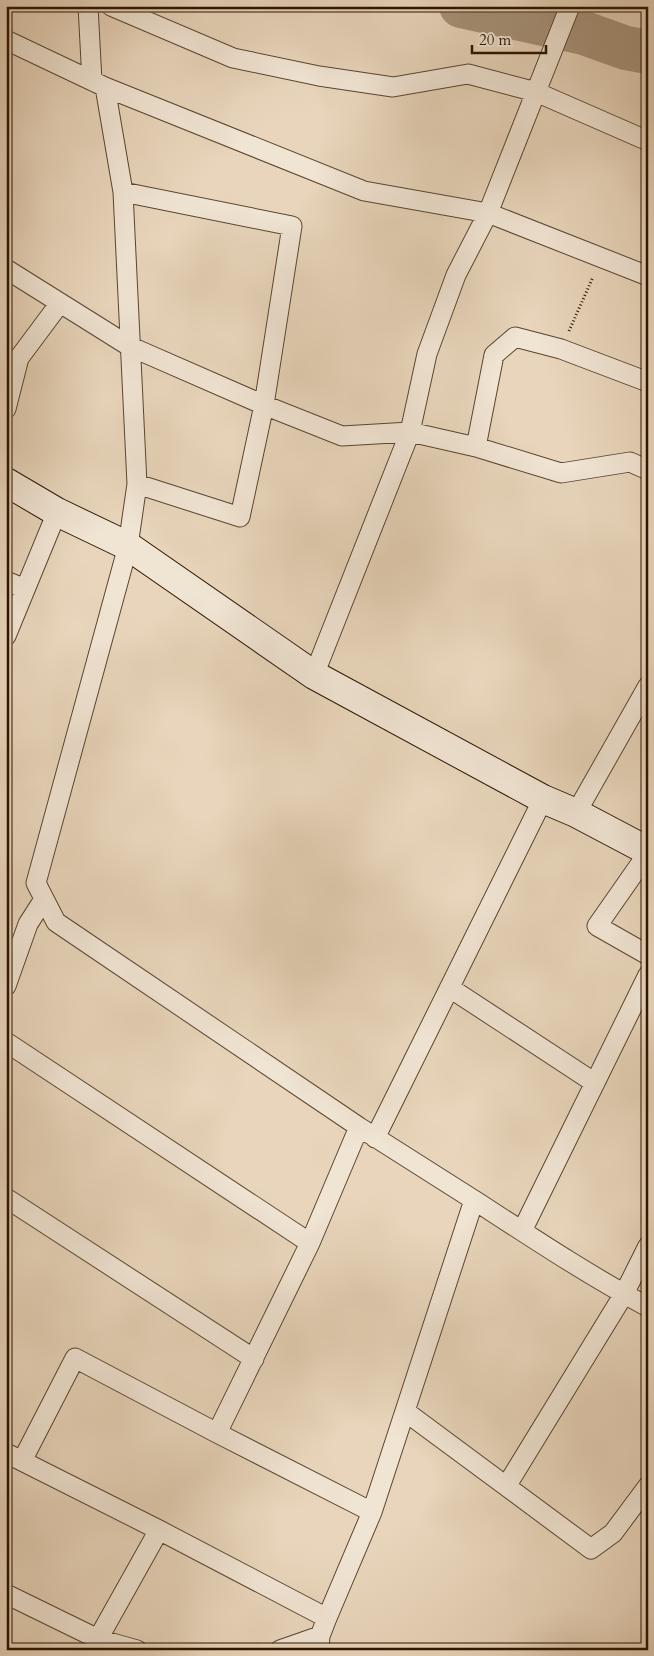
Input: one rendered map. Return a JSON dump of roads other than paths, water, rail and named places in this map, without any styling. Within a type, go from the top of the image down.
[{"type":"street","points":[[88,6],[98,84],[123,192],[137,484],[128,546],[36,883],[56,922],[375,1138],[522,1232],[648,1307]]},
{"type":"street","points":[[111,6],[233,58],[319,76],[393,87],[468,74],[536,92],[648,141]]},
{"type":"street","points":[[314,675],[410,432],[427,354],[456,275],[488,213],[570,6]]},
{"type":"street","points":[[6,40],[98,84],[364,191],[488,213],[648,276]]},
{"type":"street","points":[[123,192],[292,226],[264,405],[240,517],[137,484]]},
{"type":"street","points":[[6,269],[129,346],[264,405],[342,436],[410,432],[476,447],[562,474],[630,462],[648,470]]},
{"type":"street","points":[[6,409],[19,358],[60,303]]},
{"type":"street","points":[[476,447],[494,355],[516,337],[561,350],[648,382]]},
{"type":"street","points":[[6,482],[57,512],[128,546],[314,675],[543,799],[576,813],[648,852],[597,926],[648,955]]},
{"type":"street","points":[[6,636],[57,512]]},
{"type":"street","points":[[6,581],[25,589]]},
{"type":"street","points":[[576,813],[648,686]]},
{"type":"street","points":[[375,1138],[543,799]]},
{"type":"street","points":[[6,986],[28,924],[44,899]]},
{"type":"street","points":[[522,1232],[648,975]]},
{"type":"street","points":[[450,988],[595,1082]]},
{"type":"street","points":[[6,1042],[310,1243]]},
{"type":"street","points":[[217,1433],[310,1243],[359,1127]]},
{"type":"street","points":[[6,1198],[254,1359]]},
{"type":"street","points":[[280,1650],[319,1643],[327,1618],[372,1512],[474,1200]]},
{"type":"street","points":[[506,1485],[624,1294],[648,1246]]},
{"type":"street","points":[[327,1618],[14,1457],[75,1358],[372,1512]]},
{"type":"street","points":[[406,1412],[591,1549],[613,1533],[648,1486]]},
{"type":"street","points":[[98,1639],[159,1530]]},
{"type":"street","points":[[6,1594],[98,1639],[137,1650]]},
{"type":"waterway","points":[[461,6],[584,33],[626,48],[648,52]]}]
